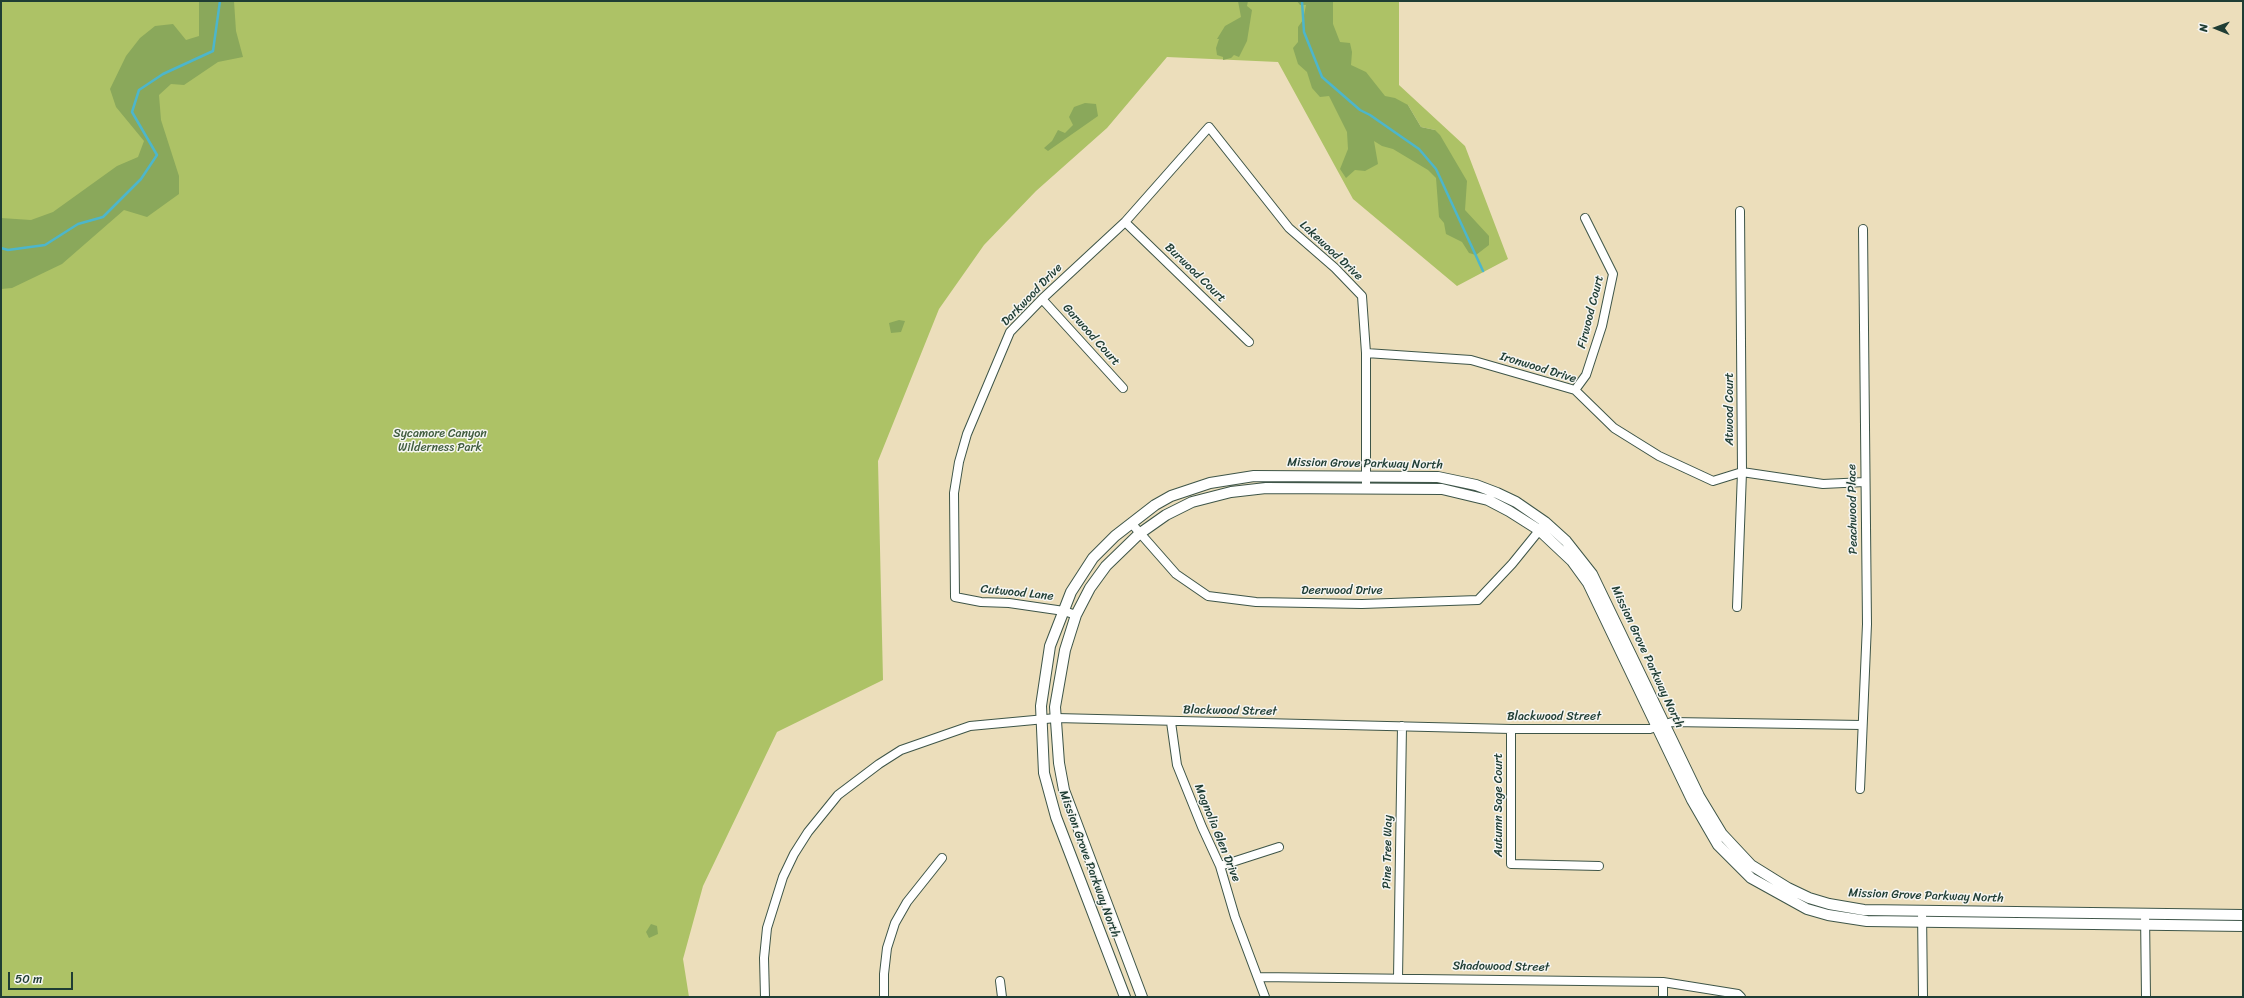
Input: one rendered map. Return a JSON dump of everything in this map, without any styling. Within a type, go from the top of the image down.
[{"type":"street","name":"Darkwood Drive","points":[[955,597],[954,493],[959,462],[966,434],[1010,332],[1042,299],[1125,222],[1209,127]]},
{"type":"street","name":"Lakewood Drive","points":[[1209,127],[1289,228],[1335,268],[1362,296],[1366,353],[1366,489]]},
{"type":"street","name":"Atwood Court","points":[[1738,607],[1742,472],[1740,211]]},
{"type":"street","name":"Firwood Court","points":[[1575,390],[1586,375],[1602,326],[1613,274],[1585,218]]},
{"type":"street","name":"Burwood Court","points":[[1125,222],[1249,342]]},
{"type":"street","name":"Peachwood Place","points":[[1860,789],[1867,624],[1864,229]]},
{"type":"street","name":"Garwood Court","points":[[1042,299],[1123,388]]},
{"type":"street","name":"Ironwood Drive","points":[[1366,353],[1471,360],[1575,390],[1614,428],[1659,456],[1713,481],[1742,472],[1823,484],[1865,482]]},
{"type":"street","name":"Mission Grove Parkway North","points":[[1125,997],[1056,817],[1044,773],[1041,719],[1042,694],[1047,660],[1057,625],[1071,592],[1093,558],[1105,545],[1155,505],[1171,496],[1190,488],[1225,480],[1254,476],[1438,477],[1476,485],[1516,502],[1542,526]]},
{"type":"street","name":"Mission Grove Parkway North","points":[[1142,997],[1066,796],[1059,763],[1056,718],[1059,678],[1076,615],[1090,588],[1106,566],[1139,534],[1178,508],[1214,496],[1266,488],[1442,489],[1488,500],[1542,526],[1566,541],[1592,574],[1707,828],[1718,845],[1751,878],[1788,900],[1828,915],[1867,921],[2243,926]]},
{"type":"street","name":"Deerwood Drive","points":[[1132,524],[1139,534],[1176,574],[1208,596],[1256,602],[1362,604],[1478,600],[1512,564],[1542,526]]},
{"type":"street","name":"Cutwood Lane","points":[[955,597],[1064,611],[1076,615]]},
{"type":"street","name":"Blackwood Street","points":[[765,997],[764,958],[767,928],[783,877],[794,854],[808,832],[838,795],[879,764],[901,750],[970,726],[1056,718],[1171,722],[1511,729],[1650,729],[1672,722],[1862,725]]},
{"type":"street","name":"Magnolia Glen Drive","points":[[1171,722],[1177,765],[1202,827],[1220,866],[1235,917],[1265,997]]},
{"type":"street","name":"Pine Tree Way","points":[[1398,978],[1402,726]]},
{"type":"street","name":"Mission Grove Parkway North","points":[[1661,726],[1710,816],[1736,852],[1751,865],[1788,888],[1829,904],[1864,910],[2243,915]]},
{"type":"street","name":"Autumn Sage Court","points":[[1511,729],[1511,864],[1599,866]]},
{"type":"street","points":[[1220,866],[1279,847]]},
{"type":"street","points":[[884,997],[884,974],[887,948],[895,923],[907,902],[942,858]]},
{"type":"street","points":[[1922,911],[1923,997]]},
{"type":"street","points":[[2145,913],[2146,997]]},
{"type":"street","name":"Shadowood Street","points":[[1258,977],[1663,982],[1738,994],[1741,997]]},
{"type":"street","points":[[1000,981],[1002,997]]},
{"type":"street","points":[[1663,982],[1663,997]]},
{"type":"green space","name":"Sycamore Canyon Wilderness Park","points":[[1,1],[1399,1],[1399,85],[1465,146],[1508,259],[1457,286],[1353,199],[1278,62],[1167,57],[1107,128],[1036,191],[984,245],[939,309],[878,461],[883,680],[777,732],[703,886],[683,959],[689,997],[1,997]],"holes":[[[1408,105],[1421,127],[1435,130],[1399,145]]]},
{"type":"green space","points":[[199,1],[234,1],[236,31],[243,57],[218,62],[184,85],[171,84],[159,95],[161,120],[179,176],[179,194],[147,217],[124,210],[62,264],[12,288],[1,289],[1,218],[31,220],[53,212],[117,166],[138,157],[144,141],[116,107],[110,89],[126,56],[140,38],[155,26],[173,24],[186,40],[199,36]]},
{"type":"green space","points":[[1238,1],[1248,1],[1247,6],[1252,10],[1247,41],[1239,57],[1234,55],[1231,58],[1223,60],[1223,57],[1217,55],[1216,48],[1219,39],[1217,39],[1225,26],[1241,17]]},
{"type":"green space","points":[[1297,1],[1333,1],[1333,24],[1340,42],[1350,43],[1352,52],[1351,65],[1366,72],[1385,96],[1395,98],[1408,105],[1421,127],[1435,130],[1440,135],[1467,181],[1465,210],[1489,236],[1489,245],[1476,255],[1469,253],[1462,242],[1446,234],[1444,223],[1439,217],[1436,178],[1428,170],[1393,149],[1382,146],[1374,141],[1378,164],[1365,171],[1355,170],[1346,178],[1340,169],[1348,149],[1347,132],[1329,96],[1320,97],[1312,88],[1307,72],[1298,64],[1293,48],[1298,42],[1298,27],[1303,20],[1306,5],[1300,5]]},
{"type":"green space","points":[[1085,103],[1096,104],[1098,116],[1048,151],[1044,148],[1052,141],[1058,130],[1065,133],[1073,125],[1069,117],[1074,107]]},
{"type":"green space","points":[[899,320],[905,321],[901,332],[891,333],[889,323]]},
{"type":"green space","points":[[651,924],[657,926],[658,934],[649,938],[646,932]]},
{"type":"waterway","points":[[1,248],[8,250],[45,245],[78,224],[103,217],[141,179],[157,155],[132,112],[139,90],[163,74],[213,51],[220,1]]},
{"type":"waterway","points":[[1302,1],[1304,32],[1322,77],[1360,110],[1370,115],[1419,149],[1436,169],[1483,271]]}]
